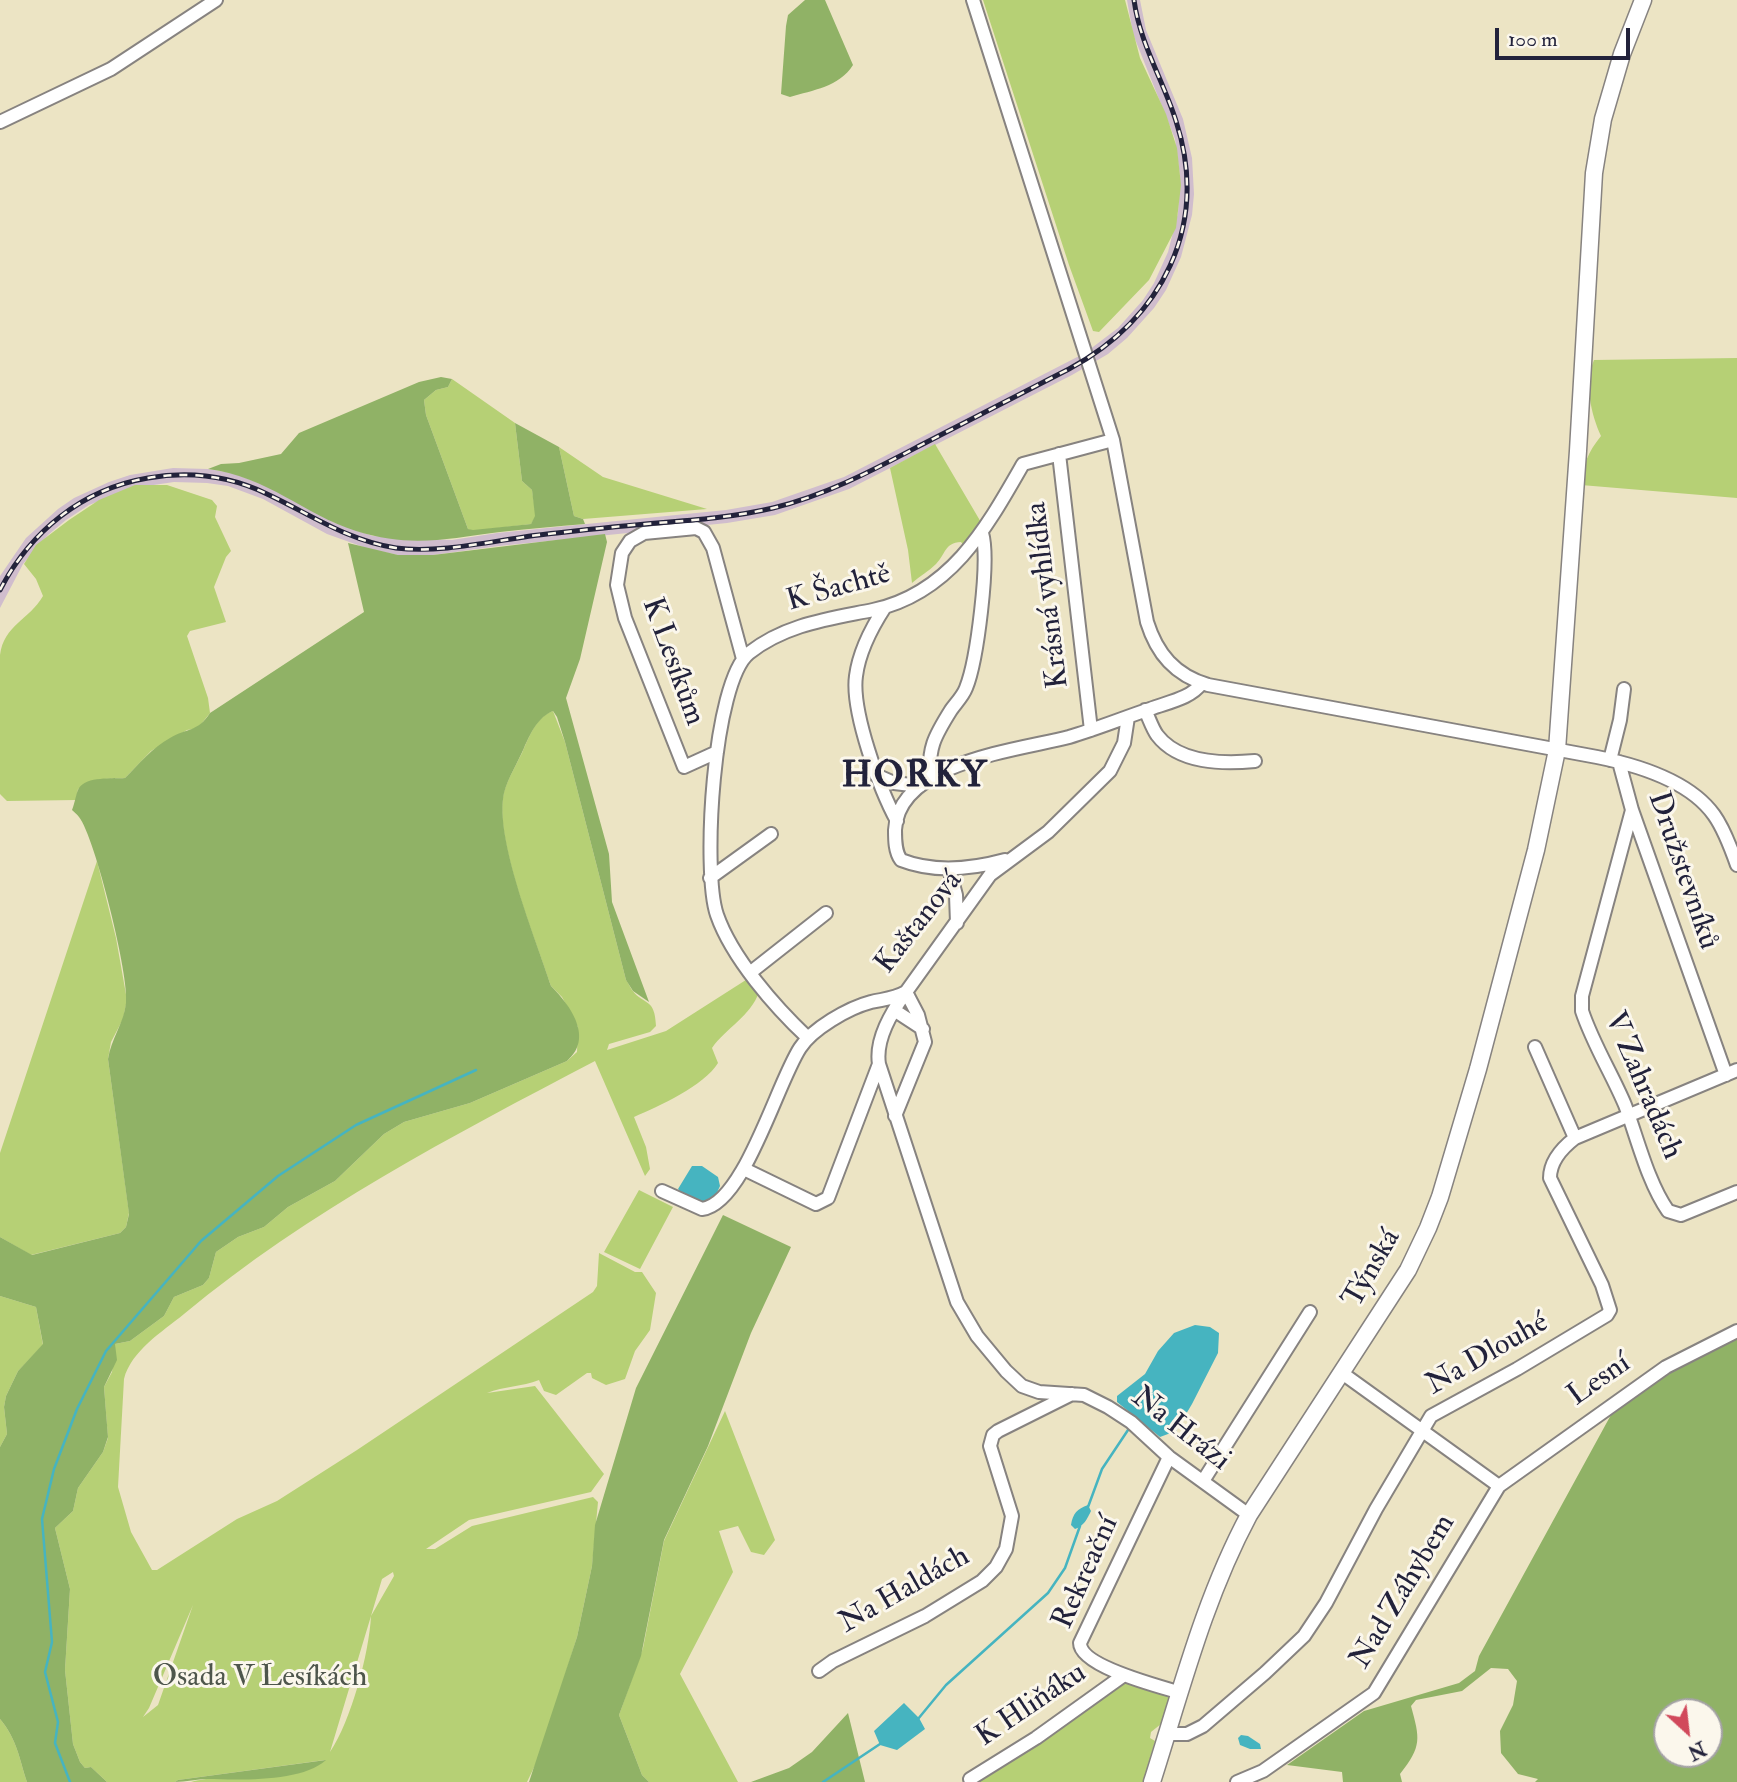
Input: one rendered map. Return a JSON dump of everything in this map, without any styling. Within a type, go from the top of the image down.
[{"type":"main road","name":"Týnská","points":[[1152,1782],[1178,1692],[1221,1569],[1249,1514],[1408,1270],[1445,1183],[1536,850],[1557,750],[1594,173],[1603,119],[1622,54],[1643,0]]},
{"type":"street","points":[[0,122],[111,69],[216,0]]},
{"type":"street","points":[[972,0],[1113,440],[1152,638],[1172,666],[1187,677],[1202,683],[1615,761],[1665,779],[1698,799],[1716,818],[1737,865]]},
{"type":"street","name":"K Šachtě","points":[[743,659],[770,639],[791,628],[885,607],[908,597],[936,580],[957,562],[982,533],[1023,464],[1113,440]]},
{"type":"street","name":"Krásná vyhlídka","points":[[1059,454],[1091,730]]},
{"type":"street","name":"K Lesíkům","points":[[717,751],[684,767],[625,618],[617,585],[622,553],[630,541],[644,533],[684,527],[696,528],[704,533],[713,548],[743,659]]},
{"type":"street","points":[[925,783],[932,742],[965,690],[972,663],[985,567],[986,551],[982,533]]},
{"type":"street","points":[[885,607],[861,656],[855,682],[867,745],[876,775],[887,805],[897,821]]},
{"type":"street","points":[[743,659],[726,706],[717,751],[710,878],[718,917],[727,937],[751,972],[808,1038]]},
{"type":"street","points":[[1011,858],[971,868],[949,869],[901,860],[896,847],[897,821],[902,804],[925,783],[992,753],[1055,740],[1128,718],[1188,696],[1202,683]]},
{"type":"street","points":[[1615,761],[1623,689]]},
{"type":"street","points":[[1145,710],[1157,735],[1187,756],[1223,764],[1255,761]]},
{"type":"street","name":"Kaštanová","points":[[662,1191],[692,1206],[706,1209],[727,1195],[744,1169],[792,1063],[808,1038],[826,1024],[863,1005],[892,999],[906,992],[990,875],[1048,832],[1110,771],[1124,743],[1128,718]]},
{"type":"street","name":"Družstevníků","points":[[1615,761],[1732,1072]]},
{"type":"street","points":[[876,775],[894,783],[925,783]]},
{"type":"street","name":"V Zahradách","points":[[1632,810],[1581,1003],[1585,1019],[1664,1206],[1674,1214],[1693,1212],[1737,1192]]},
{"type":"street","points":[[710,878],[771,834]]},
{"type":"street","points":[[949,869],[956,895],[957,923]]},
{"type":"street","points":[[751,972],[827,913]]},
{"type":"street","points":[[744,1169],[816,1203],[828,1198],[878,1064],[881,1041],[894,1010],[906,992]]},
{"type":"street","points":[[895,1115],[925,1042],[923,1029],[906,992]]},
{"type":"street","points":[[894,1010],[923,1029]]},
{"type":"street","points":[[1535,1047],[1575,1138],[1732,1072]]},
{"type":"street","points":[[878,1064],[957,1302],[971,1328],[1006,1371],[1022,1386],[1039,1392],[1076,1393]]},
{"type":"street","name":"Na Dlouhé","points":[[1166,1734],[1187,1734],[1203,1726],[1304,1636],[1326,1602],[1422,1429],[1432,1416],[1575,1336],[1607,1315],[1610,1310],[1602,1285],[1550,1178],[1551,1168],[1559,1152],[1575,1138]]},
{"type":"street","points":[[1203,1481],[1310,1312]]},
{"type":"street","name":"Lesní","points":[[1499,1486],[1666,1367],[1737,1331]]},
{"type":"street","points":[[1342,1373],[1499,1486]]},
{"type":"street","name":"Na Hrázi","points":[[1076,1393],[1094,1399],[1120,1414],[1169,1457],[1249,1514]]},
{"type":"street","name":"Na Haldách","points":[[819,1671],[833,1661],[925,1616],[989,1575],[1006,1549],[1012,1526],[1008,1501],[990,1446],[993,1435],[1076,1393]]},
{"type":"street","name":"Rekreační","points":[[1169,1457],[1080,1643],[1080,1648],[1086,1657],[1124,1675],[1178,1692]]},
{"type":"street","name":"Nad Záhybem","points":[[1237,1782],[1263,1772],[1374,1693],[1499,1486]]},
{"type":"street","name":"K Hliňáku","points":[[970,1780],[1036,1738],[1124,1675]]},
{"type":"shaded area","points":[[1127,0],[1140,0],[1146,30],[1183,119],[1192,158],[1192,215],[1181,257],[1166,290],[1154,308],[1127,338],[1108,354],[1072,375],[849,489],[775,515],[727,523],[433,555],[398,555],[369,549],[327,534],[263,499],[228,486],[174,482],[133,488],[89,505],[48,535],[23,564],[0,608],[0,576],[26,538],[74,498],[130,475],[173,468],[232,473],[268,486],[333,522],[373,536],[452,540],[726,510],[772,502],[844,477],[1085,353],[1118,328],[1143,300],[1168,252],[1178,213],[1180,176],[1175,139],[1133,34]]},
{"type":"green space","points":[[805,0],[825,0],[853,65],[833,83],[790,97],[781,94],[786,26],[788,15]]},
{"type":"green space","points":[[983,0],[1125,0],[1140,58],[1166,114],[1177,148],[1181,185],[1176,228],[1149,280],[1099,332],[1093,331],[1069,265]]},
{"type":"green space","points":[[1737,358],[1737,498],[1581,485],[1587,459],[1601,436],[1594,418],[1589,389],[1594,360]]},
{"type":"green space","points":[[441,377],[452,379],[448,387],[436,390],[424,400],[426,415],[468,529],[531,524],[535,516],[532,490],[522,481],[515,423],[559,447],[574,516],[583,519],[585,524],[445,539],[394,539],[337,524],[268,488],[230,473],[208,469],[221,464],[281,454],[299,433],[419,382]]},
{"type":"green space","points":[[452,379],[515,423],[522,481],[532,490],[536,516],[531,524],[472,531],[468,529],[426,415],[424,400],[436,390],[448,387]]},
{"type":"green space","points":[[935,444],[982,524],[965,547],[961,542],[951,544],[936,564],[912,583],[908,550],[890,468]]},
{"type":"green space","points":[[559,447],[603,477],[707,509],[583,519],[574,516]]},
{"type":"green space","points":[[135,485],[167,485],[212,500],[217,506],[215,517],[231,551],[214,587],[226,622],[190,631],[187,636],[208,698],[210,713],[198,728],[187,730],[151,751],[125,778],[103,779],[78,789],[76,800],[7,801],[0,794],[0,655],[6,636],[43,596],[36,579],[24,564],[36,545],[69,520],[99,500]]},
{"type":"green space","points":[[605,534],[607,542],[580,659],[566,698],[609,854],[612,902],[649,1002],[633,991],[626,980],[565,742],[553,711],[539,722],[529,737],[506,787],[503,812],[505,836],[518,889],[551,986],[566,1003],[577,1022],[579,1042],[575,1052],[567,1061],[470,1103],[404,1122],[384,1134],[335,1181],[288,1207],[264,1227],[238,1237],[216,1252],[209,1278],[203,1285],[174,1297],[164,1316],[130,1341],[115,1344],[117,1360],[104,1387],[108,1437],[103,1452],[78,1488],[73,1511],[55,1528],[70,1589],[65,1670],[73,1744],[85,1768],[91,1767],[107,1782],[27,1782],[14,1741],[0,1719],[0,1447],[7,1434],[4,1407],[6,1396],[18,1371],[43,1344],[36,1307],[0,1296],[0,1237],[32,1255],[120,1233],[126,1227],[129,1214],[108,1059],[125,1010],[126,989],[117,938],[94,851],[86,830],[72,810],[78,790],[83,784],[94,780],[125,778],[163,742],[197,727],[210,713],[364,612],[348,543],[398,555],[433,555]]},
{"type":"green space","name":"Osada V Lesíkách","points":[[553,711],[565,742],[626,980],[636,995],[654,1010],[656,1026],[650,1032],[609,1044],[607,1050],[666,1031],[749,978],[759,992],[755,1000],[712,1048],[718,1063],[702,1080],[634,1117],[646,1147],[650,1169],[645,1176],[595,1061],[382,1177],[331,1208],[231,1277],[148,1343],[128,1369],[124,1379],[118,1487],[131,1532],[152,1570],[157,1570],[237,1519],[277,1501],[357,1450],[593,1292],[597,1286],[599,1253],[635,1272],[642,1272],[656,1293],[650,1330],[635,1351],[625,1379],[606,1385],[592,1378],[591,1373],[587,1373],[556,1395],[544,1391],[539,1380],[487,1393],[535,1386],[604,1474],[591,1492],[469,1520],[426,1549],[435,1549],[472,1526],[593,1497],[598,1502],[592,1566],[577,1637],[540,1755],[527,1782],[191,1782],[281,1774],[314,1767],[325,1760],[175,1782],[107,1782],[91,1767],[85,1768],[73,1744],[65,1670],[70,1589],[55,1528],[73,1511],[78,1488],[103,1452],[108,1438],[104,1387],[112,1372],[115,1344],[130,1341],[164,1316],[174,1297],[203,1285],[209,1278],[216,1252],[238,1237],[264,1227],[288,1207],[335,1181],[384,1134],[404,1122],[470,1103],[567,1061],[577,1052],[578,1027],[562,997],[551,986],[510,861],[502,811],[504,792],[510,777],[534,728]],"holes":[[[393,1572],[394,1576],[371,1616],[382,1579]],[[193,1605],[158,1705],[143,1717]],[[371,1616],[370,1631],[352,1705],[330,1752]]]},
{"type":"green space","points":[[97,861],[116,938],[127,1000],[123,1019],[111,1042],[108,1059],[129,1213],[126,1227],[120,1233],[31,1255],[0,1237],[0,1153]]},
{"type":"green space","points":[[639,1190],[673,1207],[640,1269],[604,1252]]},
{"type":"green space","points":[[723,1215],[791,1247],[751,1333],[708,1446],[664,1540],[641,1656],[619,1715],[642,1775],[649,1782],[529,1782],[577,1637],[592,1566],[595,1525],[636,1388]]},
{"type":"green space","points":[[0,1296],[36,1307],[43,1345],[18,1371],[6,1396],[4,1407],[7,1434],[0,1447]]},
{"type":"green space","points":[[1737,1338],[1737,1782],[1535,1782],[1538,1779],[1518,1774],[1501,1753],[1500,1731],[1513,1705],[1517,1681],[1508,1669],[1491,1668],[1462,1691],[1416,1700],[1411,1706],[1417,1742],[1416,1749],[1400,1774],[1402,1782],[1343,1782],[1342,1772],[1287,1765],[1364,1711],[1459,1683],[1475,1671],[1479,1656],[1612,1413],[1668,1374]]},
{"type":"green space","points":[[725,1411],[775,1540],[764,1555],[751,1552],[738,1526],[719,1531],[733,1572],[680,1674],[738,1782],[649,1782],[642,1775],[619,1715],[643,1648],[664,1541]]},
{"type":"green space","points":[[1125,1682],[1170,1695],[1161,1724],[1151,1732],[1150,1738],[1155,1741],[1143,1782],[974,1782]]},
{"type":"green space","points":[[848,1713],[865,1782],[751,1782],[789,1768],[812,1752]]},
{"type":"green space","points":[[0,1719],[14,1741],[27,1782],[0,1782]]},
{"type":"green space","points":[[326,1760],[315,1767],[287,1776],[175,1782],[178,1780]]},
{"type":"water","points":[[692,1166],[702,1166],[718,1177],[720,1186],[713,1201],[693,1204],[678,1189]]},
{"type":"water","points":[[1195,1325],[1210,1327],[1219,1333],[1218,1353],[1176,1431],[1160,1437],[1117,1402],[1117,1396],[1145,1374],[1158,1351],[1174,1333]]},
{"type":"water","points":[[1088,1505],[1091,1511],[1088,1517],[1075,1529],[1071,1525],[1074,1514]]},
{"type":"water","points":[[904,1703],[919,1718],[925,1729],[897,1750],[880,1745],[874,1731]]},
{"type":"water","points":[[1241,1735],[1260,1744],[1261,1749],[1240,1745],[1238,1738]]},
{"type":"waterway","points":[[70,1782],[55,1743],[58,1722],[45,1672],[52,1642],[42,1519],[54,1469],[77,1409],[106,1351],[201,1241],[278,1176],[356,1125],[476,1070]]},
{"type":"waterway","points":[[1088,1507],[1102,1469],[1128,1430]]},
{"type":"waterway","points":[[918,1719],[946,1685],[1048,1593],[1065,1568],[1080,1526]]},
{"type":"waterway","points":[[823,1782],[880,1744]]},
{"type":"railway","points":[[0,590],[26,550],[60,516],[101,492],[148,478],[194,475],[239,483],[330,526],[362,539],[396,548],[452,548],[547,534],[715,518],[773,508],[832,489],[1069,369],[1102,348],[1130,324],[1153,296],[1170,266],[1182,232],[1187,197],[1185,160],[1176,121],[1146,47],[1134,0]]},
{"type":"district","name":"HORKY","points":[[915,778]]}]
